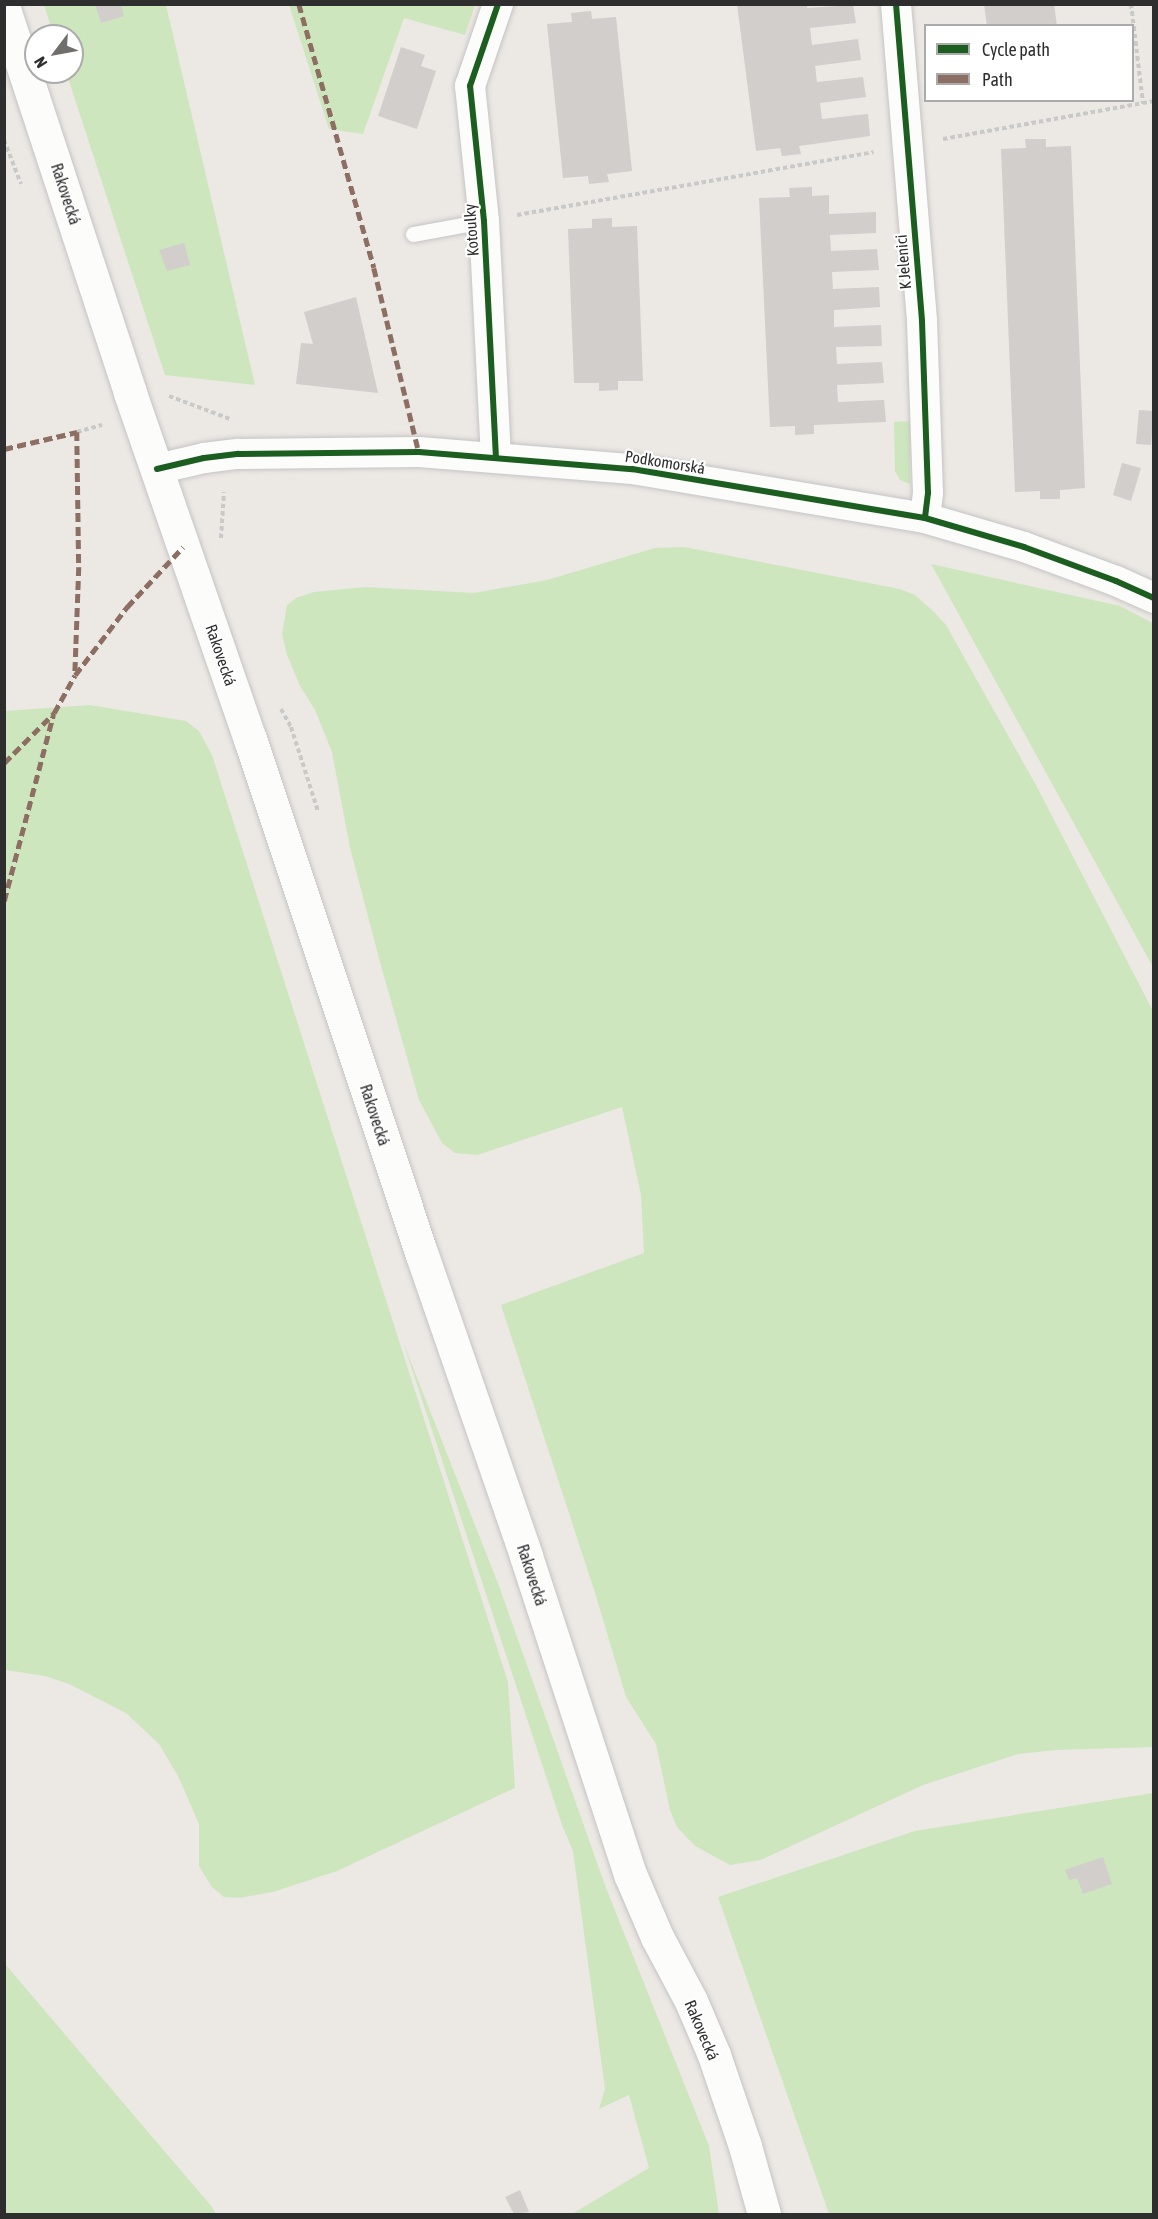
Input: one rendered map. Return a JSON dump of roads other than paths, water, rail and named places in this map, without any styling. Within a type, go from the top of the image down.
[{"type":"main road","name":"Rakovecká","points":[[4,9],[422,1255],[526,1556],[630,1874],[657,1937],[691,2001],[714,2055],[745,2146],[764,2214]]},
{"type":"street","name":"Kotoulky","points":[[496,458],[484,221],[471,86],[498,4]]},
{"type":"street","name":"K Jelenici","points":[[896,4],[922,321],[928,493],[925,518]]},
{"type":"street","name":"Podkomorská","points":[[157,469],[204,458],[239,454],[419,452],[632,469],[925,518],[1024,547],[1116,581],[1154,598]]},
{"type":"lane","points":[[413,234],[484,221]]}]
